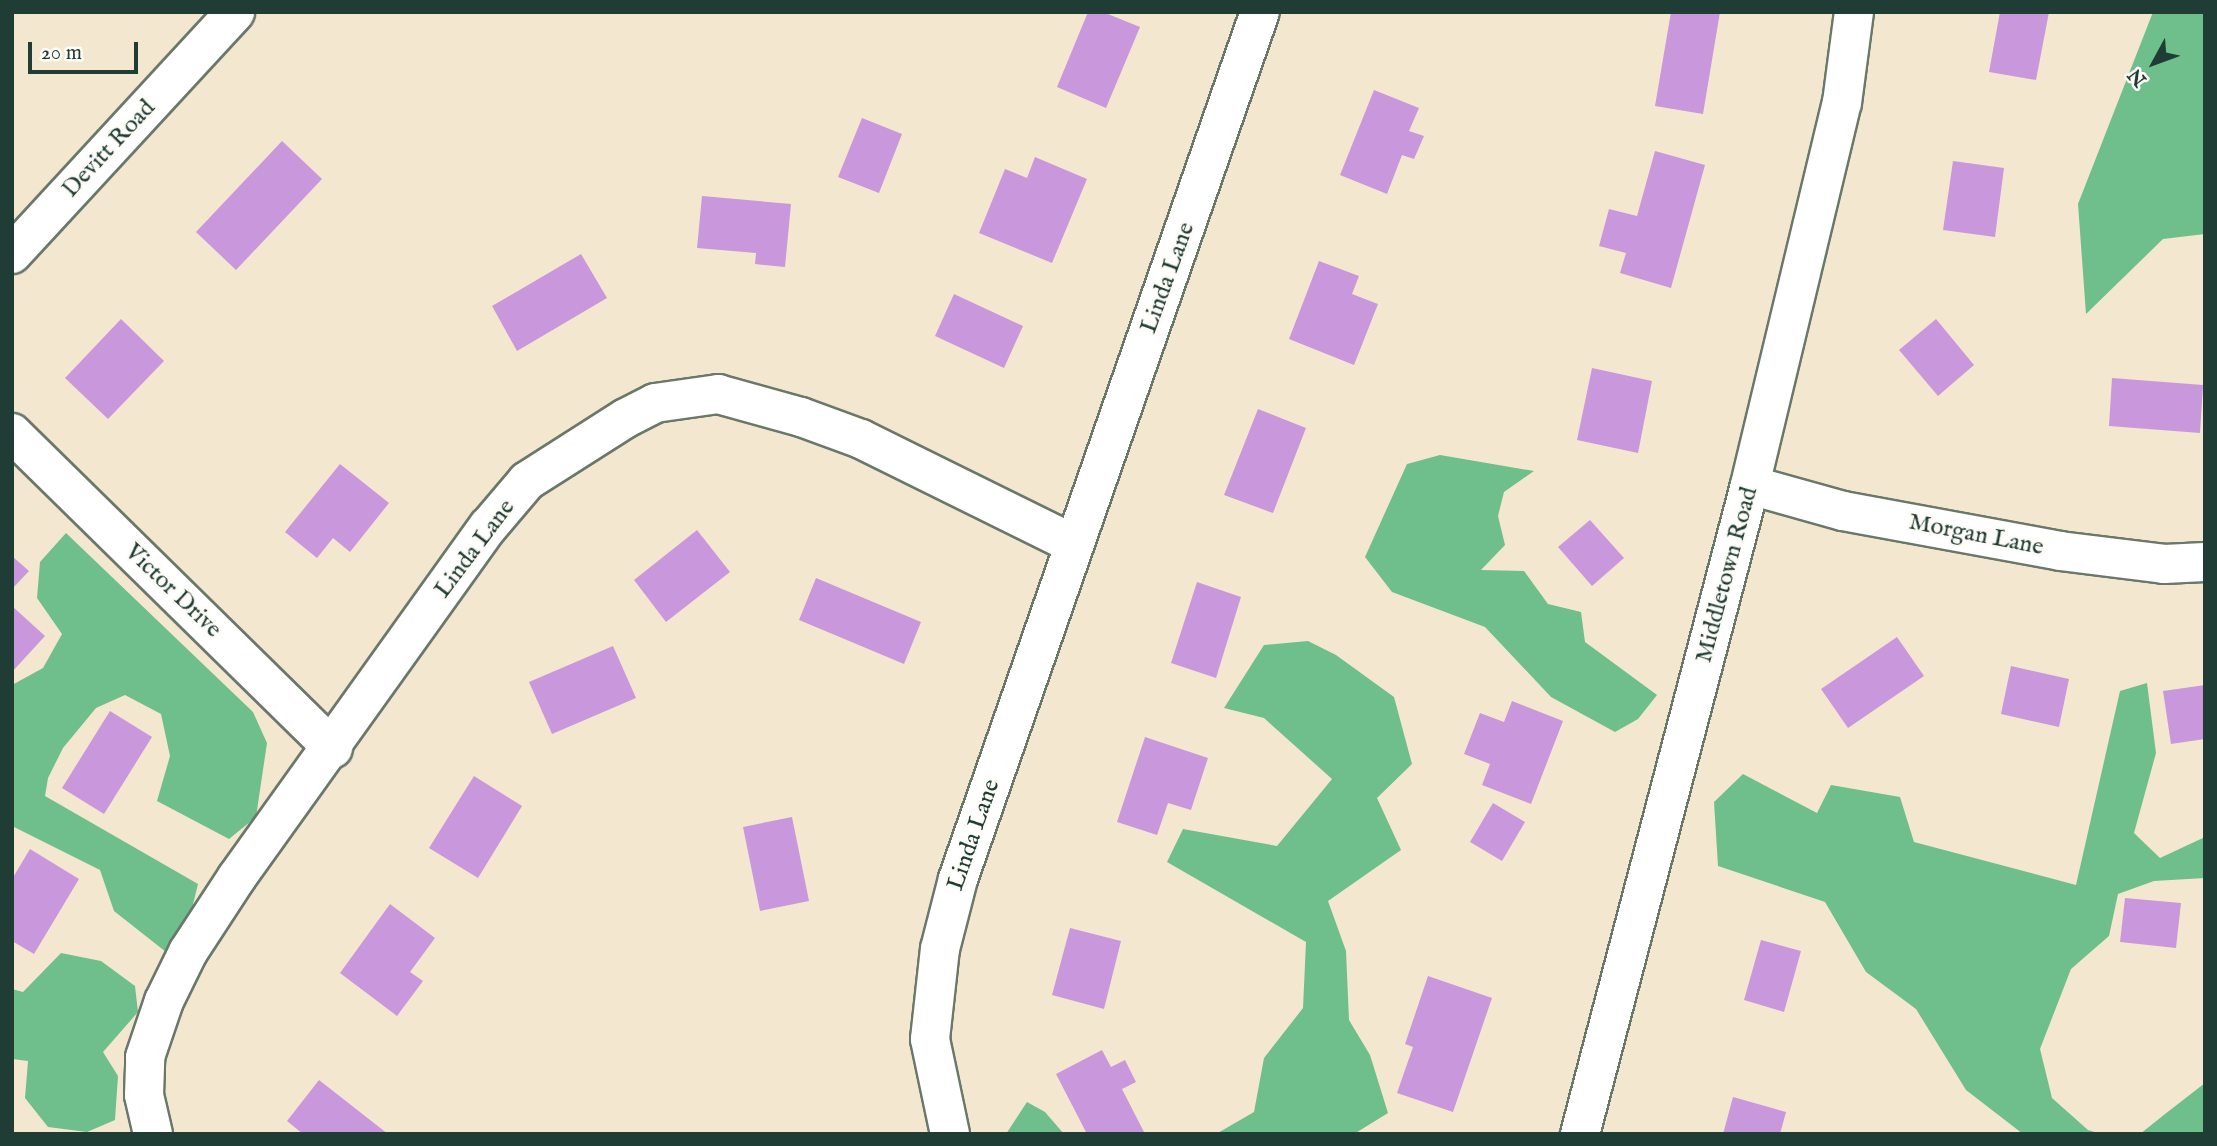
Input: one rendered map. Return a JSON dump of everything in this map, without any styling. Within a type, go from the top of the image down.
[{"type":"street","name":"Devitt Road","points":[[12,254],[235,12]]},
{"type":"street","name":"Linda Lane","points":[[950,1134],[930,1039],[940,949],[958,879],[1260,12]]},
{"type":"street","name":"Middletown Road","points":[[1580,1134],[1750,485],[1842,103],[1854,12]]},
{"type":"street","name":"Linda Lane","points":[[153,1134],[144,1095],[145,1057],[164,1001],[188,952],[237,877],[333,748],[488,527],[527,481],[655,403],[718,394],[801,417],[861,439],[1073,544]]},
{"type":"street","name":"Victor Drive","points":[[12,433],[333,748]]},
{"type":"street","name":"Morgan Lane","points":[[1750,485],[1843,511],[2060,551],[2164,564],[2205,562]]},
{"type":"green space","points":[[2153,12],[2205,12],[2205,234],[2163,239],[2086,314],[2078,204]]},
{"type":"green space","points":[[1440,455],[1534,471],[1504,492],[1498,516],[1505,545],[1481,570],[1524,571],[1548,604],[1581,612],[1585,642],[1657,695],[1638,719],[1615,732],[1551,697],[1485,627],[1392,592],[1365,557],[1407,464]]},
{"type":"green space","points":[[66,533],[253,712],[267,743],[256,817],[229,839],[157,801],[170,756],[161,714],[125,695],[96,708],[63,748],[48,778],[45,796],[198,884],[188,925],[166,952],[114,911],[100,870],[12,826],[12,685],[43,668],[62,634],[37,598],[40,562]]},
{"type":"green space","points":[[1308,641],[1336,655],[1394,697],[1412,764],[1377,798],[1401,850],[1328,901],[1346,951],[1349,1020],[1370,1055],[1388,1113],[1354,1134],[1216,1134],[1254,1112],[1264,1058],[1303,1008],[1306,942],[1167,862],[1183,829],[1277,846],[1332,779],[1264,718],[1224,708],[1264,645]]},
{"type":"green space","points":[[2147,683],[2156,753],[2134,833],[2160,858],[2205,837],[2205,878],[2154,881],[2118,894],[2109,936],[2071,969],[2040,1049],[2052,1098],[2088,1130],[2101,1134],[2023,1134],[1966,1090],[1916,1009],[1866,972],[1825,902],[1718,866],[1714,802],[1743,774],[1817,813],[1831,785],[1900,797],[1914,842],[2076,885],[2120,691]]},
{"type":"green space","points":[[61,953],[101,961],[135,986],[138,1012],[103,1052],[118,1076],[115,1120],[87,1132],[48,1127],[25,1098],[28,1061],[12,1059],[12,989],[23,992]]},
{"type":"green space","points":[[2205,1083],[2205,1134],[2140,1134],[2165,1114]]},
{"type":"green space","points":[[1027,1102],[1045,1112],[1064,1134],[1006,1134]]},
{"type":"building","points":[[1088,12],[1103,12],[1140,27],[1106,108],[1057,87]]},
{"type":"building","points":[[1671,12],[1720,12],[1703,114],[1655,106]]},
{"type":"building","points":[[2000,12],[2049,12],[2036,80],[1989,72]]},
{"type":"building","points":[[1374,90],[1419,108],[1409,131],[1424,136],[1414,159],[1402,155],[1387,194],[1340,175]]},
{"type":"building","points":[[862,118],[902,134],[879,193],[838,177]]},
{"type":"building","points":[[282,141],[322,179],[236,270],[196,232]]},
{"type":"building","points":[[1655,151],[1705,165],[1671,288],[1620,273],[1626,253],[1599,246],[1609,209],[1637,216]]},
{"type":"building","points":[[1035,157],[1087,179],[1052,263],[979,233],[1005,169],[1027,178]]},
{"type":"building","points":[[1953,161],[2004,168],[1995,237],[1943,230]]},
{"type":"building","points":[[702,196],[791,204],[785,267],[755,264],[756,253],[697,248]]},
{"type":"building","points":[[581,254],[607,298],[517,351],[492,306]]},
{"type":"building","points":[[1319,261],[1359,276],[1352,294],[1378,304],[1354,365],[1289,339]]},
{"type":"building","points":[[954,294],[1023,326],[1004,368],[935,336]]},
{"type":"building","points":[[121,319],[164,361],[108,419],[65,378]]},
{"type":"building","points":[[1936,319],[1974,365],[1938,396],[1899,350]]},
{"type":"building","points":[[1592,368],[1652,381],[1638,453],[1577,440]]},
{"type":"building","points":[[2112,378],[2203,385],[2200,433],[2109,426]]},
{"type":"building","points":[[1258,409],[1306,428],[1273,513],[1224,495]]},
{"type":"building","points":[[340,464],[389,503],[350,552],[333,538],[317,558],[285,532]]},
{"type":"building","points":[[1590,520],[1624,558],[1592,586],[1558,547]]},
{"type":"building","points":[[697,530],[730,572],[666,622],[634,580]]},
{"type":"building","points":[[12,556],[29,571],[12,589]]},
{"type":"building","points":[[816,578],[921,622],[904,664],[799,620]]},
{"type":"building","points":[[1197,582],[1241,597],[1216,678],[1171,663]]},
{"type":"building","points":[[12,606],[45,636],[12,672]]},
{"type":"building","points":[[1897,637],[1924,676],[1848,728],[1821,689]]},
{"type":"building","points":[[613,646],[636,698],[552,734],[529,682]]},
{"type":"building","points":[[2011,666],[2069,679],[2059,727],[2001,714]]},
{"type":"building","points":[[2205,685],[2205,739],[2171,744],[2163,691]]},
{"type":"building","points":[[1512,701],[1563,721],[1531,804],[1482,785],[1490,764],[1464,754],[1480,713],[1504,722]]},
{"type":"building","points":[[110,711],[152,737],[104,814],[62,788]]},
{"type":"building","points":[[1145,737],[1208,758],[1191,810],[1168,803],[1157,835],[1117,822]]},
{"type":"building","points":[[474,776],[522,806],[478,878],[429,848]]},
{"type":"building","points":[[1493,803],[1525,822],[1502,861],[1470,842]]},
{"type":"building","points":[[792,817],[809,901],[760,911],[743,827]]},
{"type":"building","points":[[30,849],[79,879],[34,954],[12,941],[12,879]]},
{"type":"building","points":[[2125,898],[2181,903],[2176,948],[2120,942]]},
{"type":"building","points":[[390,904],[435,938],[410,972],[423,981],[397,1016],[340,973]]},
{"type":"building","points":[[1070,928],[1121,941],[1104,1009],[1052,995]]},
{"type":"building","points":[[1761,940],[1801,951],[1784,1012],[1744,1000]]},
{"type":"building","points":[[1428,976],[1492,998],[1453,1112],[1397,1093],[1413,1047],[1405,1044]]},
{"type":"building","points":[[1102,1050],[1111,1067],[1125,1060],[1136,1082],[1122,1089],[1145,1134],[1087,1134],[1056,1074]]},
{"type":"building","points":[[319,1080],[388,1134],[303,1134],[287,1121]]},
{"type":"building","points":[[1733,1097],[1786,1112],[1780,1134],[1723,1134]]}]
